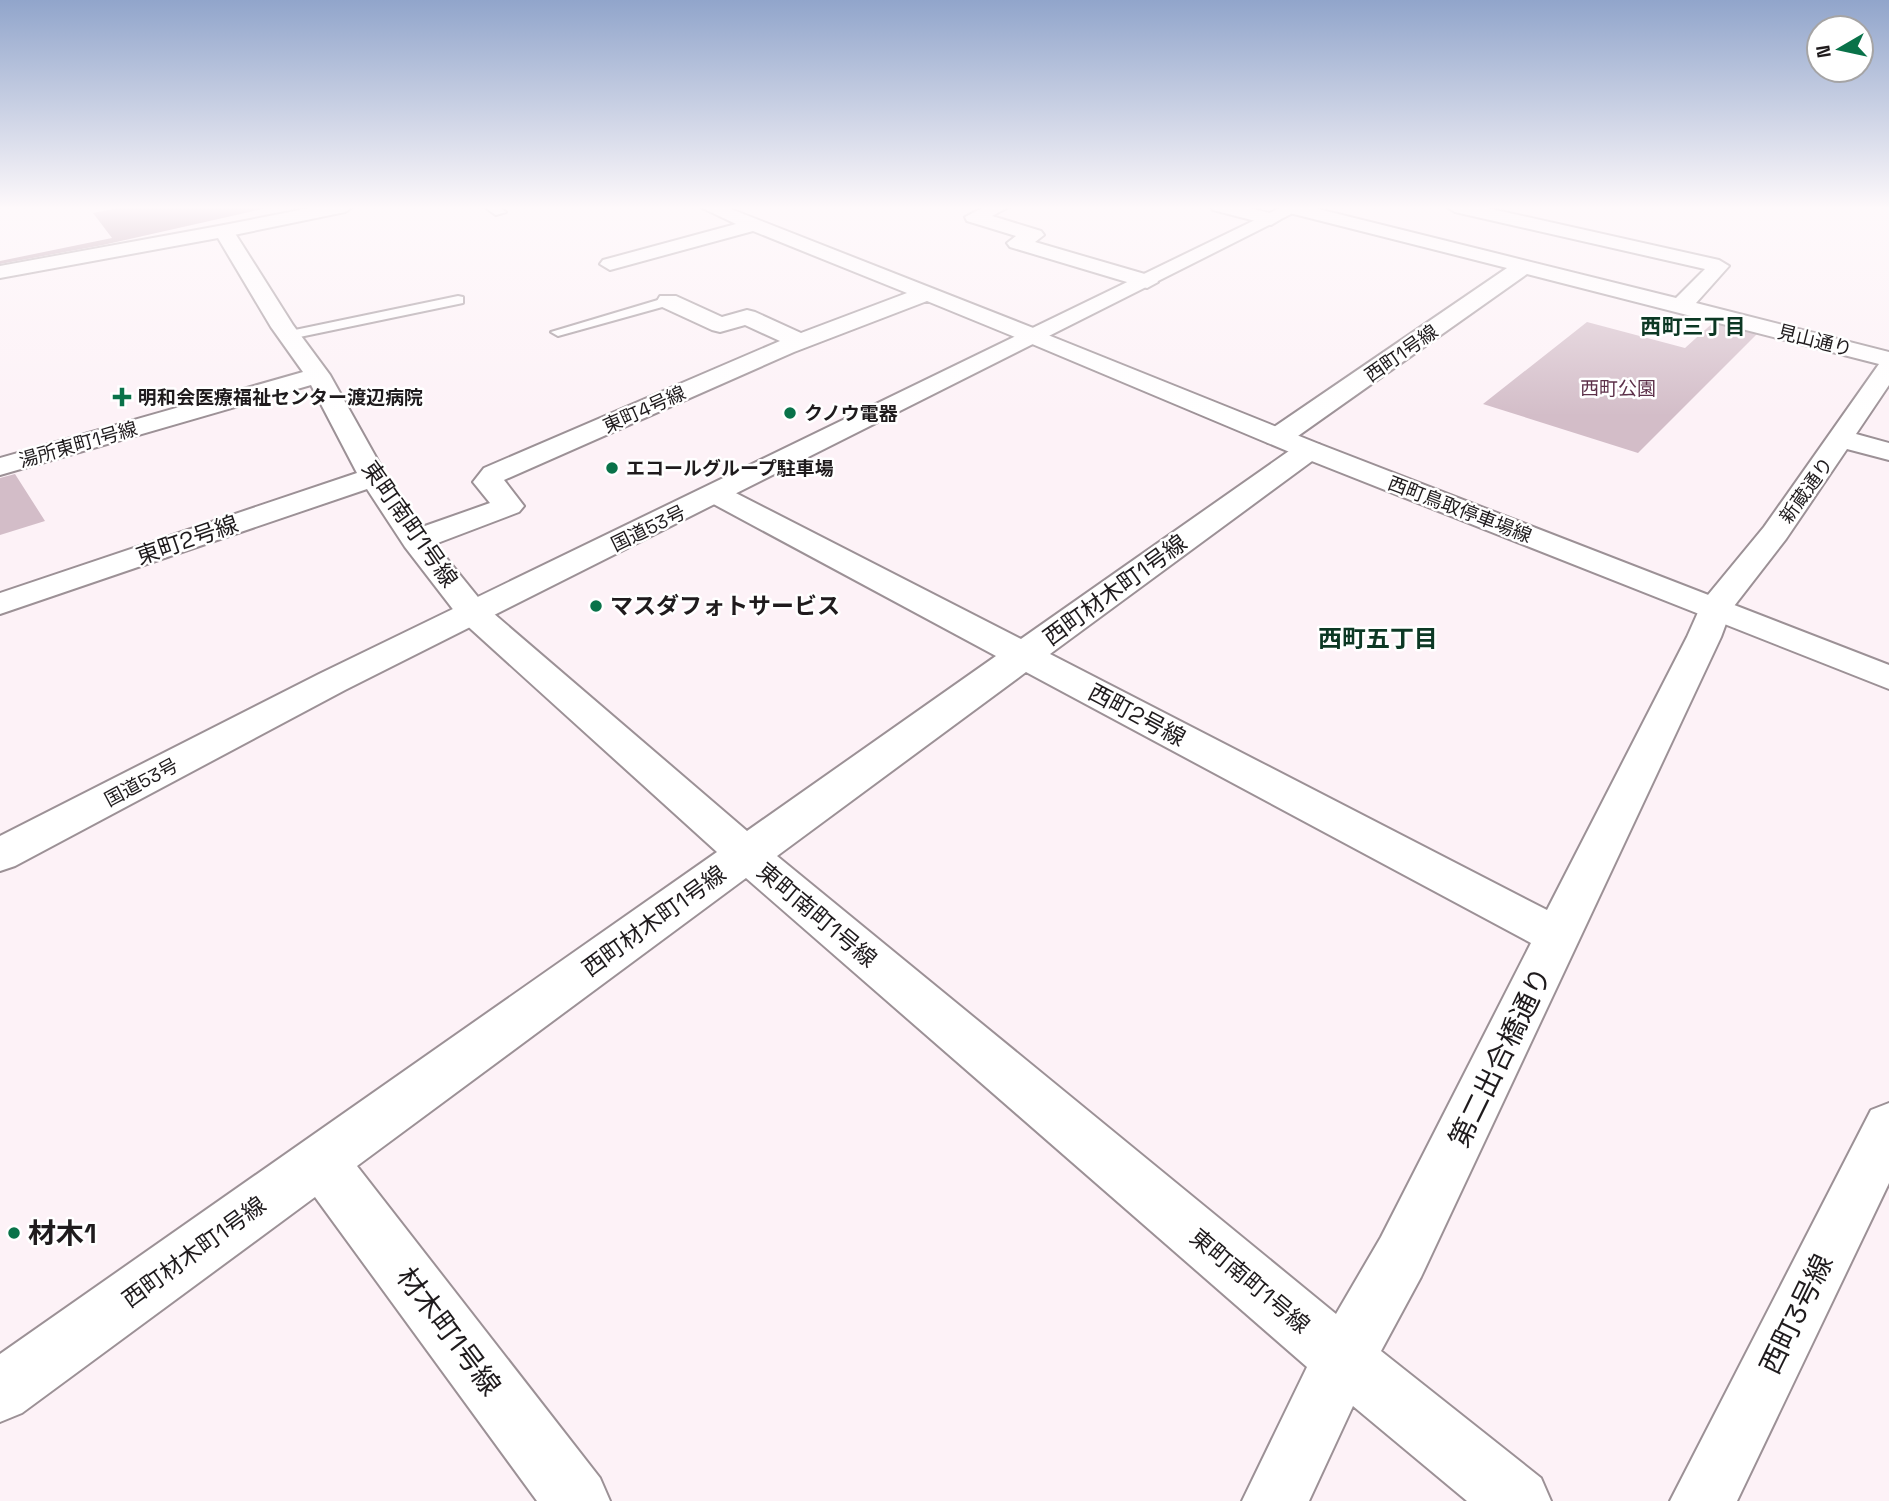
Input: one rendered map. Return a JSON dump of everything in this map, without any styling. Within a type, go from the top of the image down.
[{"type":"main road","name":"東町南町1号線","points":[[252,276],[318,375],[373,477],[416,540],[474,614],[746,854],[1343,1359],[1518,1501]]},
{"type":"main road","name":"西町鳥取停車場線","points":[[882,276],[1294,444],[1889,678]]},
{"type":"main road","points":[[1127,276],[1147,282]]},
{"type":"main road","name":"国道53号","points":[[0,855],[332,682],[1159,276]]},
{"type":"main road","name":"西町1号線","points":[[1294,444],[1511,276]]},
{"type":"main road","name":"見山通り","points":[[1560,276],[1889,359]]},
{"type":"main road","points":[[1681,306],[1709,276]]},
{"type":"main road","name":"東町4号線","points":[[416,540],[509,506],[487,482],[494,474],[800,342],[926,294]]},
{"type":"main road","points":[[668,301],[720,325],[747,317],[800,342]]},
{"type":"main road","name":"新蔵通り","points":[[1715,608],[1775,533],[1889,367]]},
{"type":"main road","name":"湯所東町1号線","points":[[0,467],[318,375]]},
{"type":"main road","points":[[1842,439],[1889,452]]},
{"type":"main road","name":"西町材木町1号線","points":[[0,1391],[1024,655],[1294,444]]},
{"type":"main road","name":"東町2号線","points":[[0,604],[373,477]]},
{"type":"main road","name":"西町2号線","points":[[716,494],[1559,937]]},
{"type":"main road","name":"第二出合橋通り","points":[[1275,1501],[1343,1359],[1401,1257],[1559,937],[1704,637],[1715,608]]},
{"type":"main road","name":"西町3号線","points":[[1703,1501],[1889,1127]]},
{"type":"main road","name":"材木町1号線","points":[[321,1162],[577,1501]]},
{"type":"lane","points":[[289,335],[458,300]]},
{"type":"lane","points":[[558,332],[668,301]]},
{"type":"green space","name":"西町公園","points":[[1716,320],[1759,332],[1638,453],[1483,404],[1587,322],[1685,348]]},
{"type":"green space","points":[[15,474],[45,521],[0,535],[0,478]]},
{"type":"place","name":"明和会医療福祉センター渡辺病院","points":[[122,397]]},
{"type":"place","name":"クノウ電器","points":[[790,413]]},
{"type":"place","name":"エコールグループ駐車場","points":[[612,468]]},
{"type":"place","name":"マスダフォトサービス","points":[[596,606]]},
{"type":"place","name":"材木1","points":[[14,1233]]},
{"type":"district","name":"西町三丁目","points":[[1693,327]]},
{"type":"district","name":"西町五丁目","points":[[1378,639]]}]
